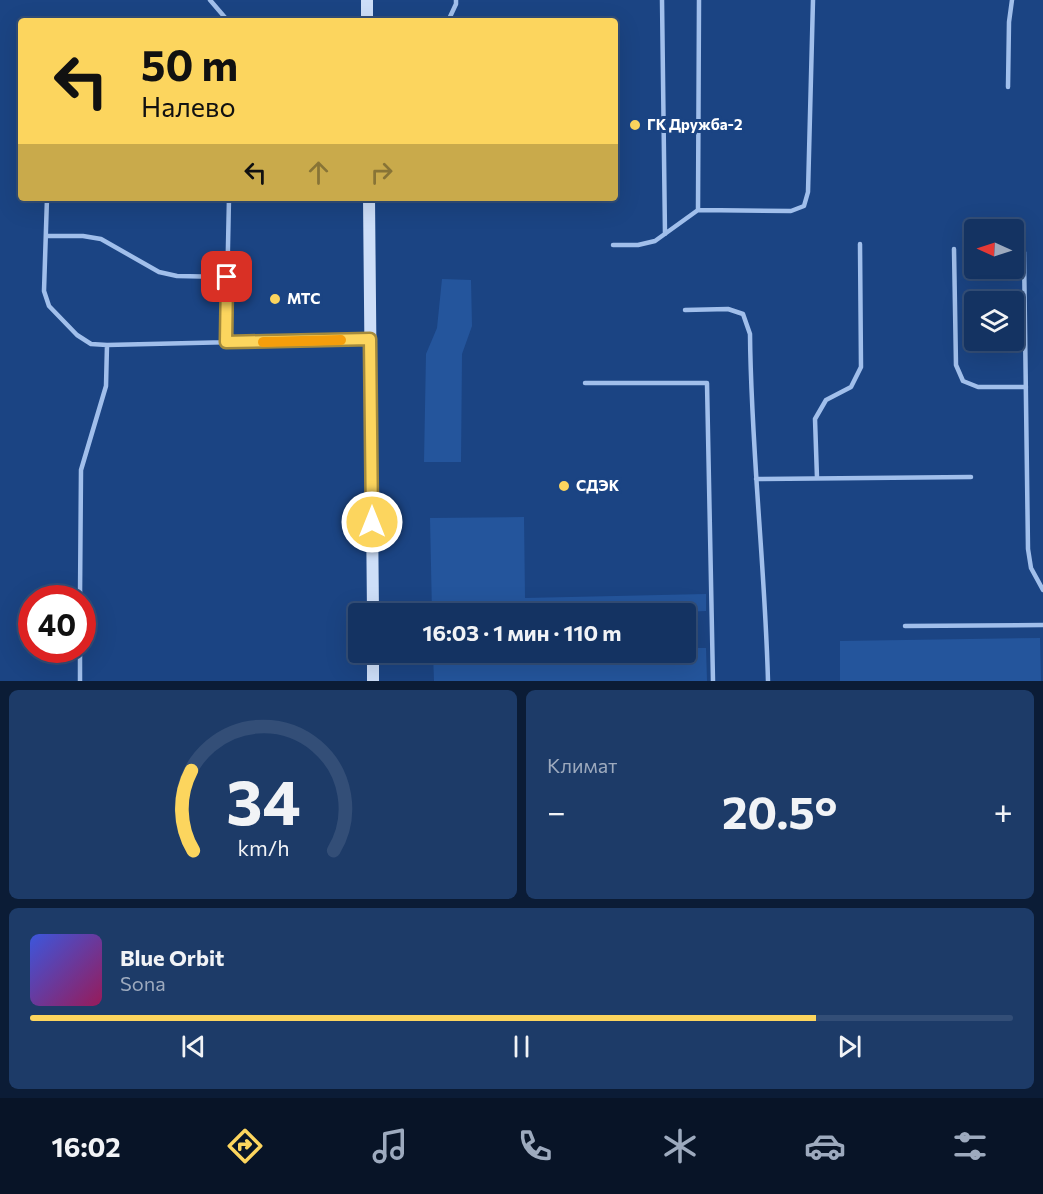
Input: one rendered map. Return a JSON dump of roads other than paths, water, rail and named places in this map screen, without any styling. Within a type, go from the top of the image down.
[{"type":"street","points":[[367,0],[367,18]]},
{"type":"street","points":[[369,201],[373,603]]},
{"type":"street","points":[[373,663],[373,681]]},
{"type":"lane","points":[[210,0],[225,18]]},
{"type":"lane","points":[[449,18],[456,0]]},
{"type":"lane","points":[[662,0],[664,234]]},
{"type":"lane","points":[[699,0],[699,210]]},
{"type":"lane","points":[[613,245],[638,245],[655,241],[699,210],[791,211],[804,206],[808,192],[813,0]]},
{"type":"lane","points":[[1008,87],[1009,22],[1012,0]]},
{"type":"lane","points":[[47,201],[44,291],[49,306],[77,335],[91,344],[370,339]]},
{"type":"lane","points":[[226,342],[229,201]]},
{"type":"lane","points":[[46,236],[84,236],[101,239],[159,272],[177,276],[227,277]]},
{"type":"lane","points":[[817,478],[816,419],[826,400],[851,387],[861,367],[861,244]]},
{"type":"lane","points":[[954,249],[956,365],[963,381],[978,387],[1026,387]]},
{"type":"lane","points":[[1024,252],[1028,549],[1031,568],[1043,590]]},
{"type":"lane","points":[[685,310],[728,309],[743,314],[750,334],[768,681]]},
{"type":"lane","points":[[80,585],[81,470],[106,386],[107,345]]},
{"type":"lane","points":[[585,383],[707,382],[713,681]]},
{"type":"lane","points":[[756,479],[971,477]]},
{"type":"lane","points":[[905,626],[1043,625]]},
{"type":"lane","points":[[80,663],[80,681]]},
{"type":"place","name":"ГК Дружба-2","points":[[635,125]]},
{"type":"place","name":"МТС","points":[[275,299]]},
{"type":"place","name":"СДЭК","points":[[564,486]]}]
